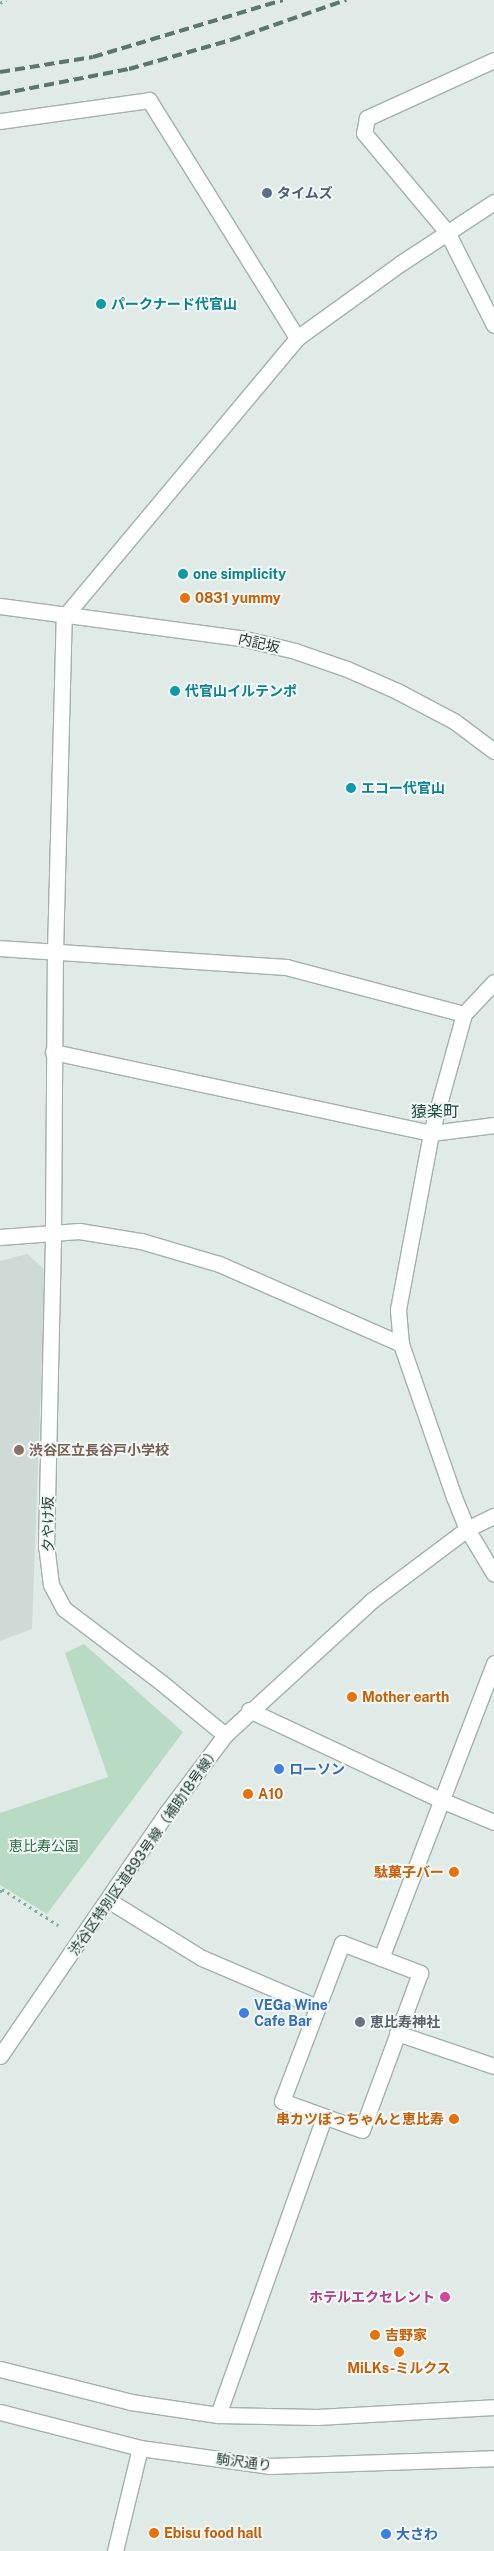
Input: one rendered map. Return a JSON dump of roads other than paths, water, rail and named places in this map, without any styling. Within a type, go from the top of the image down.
[{"type":"street","points":[[494,60],[367,118],[364,133],[447,232],[494,325]]},
{"type":"street","points":[[0,121],[149,100],[298,338]]},
{"type":"street","points":[[64,617],[298,338],[447,232],[494,202]]},
{"type":"street","name":"内記坂","points":[[0,606],[64,617],[241,638],[295,651],[347,669],[397,691],[454,721],[494,752]]},
{"type":"street","name":"夕やけ坂","points":[[64,617],[53,1052],[53,1232],[46,1547],[51,1585],[64,1609],[162,1683],[225,1735]]},
{"type":"street","points":[[0,948],[286,967],[464,1014]]},
{"type":"street","points":[[494,982],[464,1014],[431,1133],[398,1310],[401,1344],[467,1529],[494,1574]]},
{"type":"street","points":[[53,1052],[431,1133],[494,1125]]},
{"type":"street","points":[[0,1237],[79,1231],[141,1240],[219,1264],[401,1344]]},
{"type":"street","name":"渋谷区特別区道893号線（補助18号線）","points":[[0,2056],[225,1735],[249,1710],[371,1601],[467,1529],[494,1516]]},
{"type":"street","points":[[381,1958],[494,1663]]},
{"type":"street","points":[[249,1710],[441,1800],[494,1822]]},
{"type":"street","points":[[108,1900],[202,1958],[317,2007]]},
{"type":"street","points":[[342,1943],[420,1973],[362,2130],[282,2101],[317,2007],[342,1943]]},
{"type":"street","points":[[397,2033],[494,2066]]},
{"type":"street","points":[[218,2415],[324,2116]]},
{"type":"street","points":[[0,2369],[131,2402],[218,2415],[317,2417],[494,2407]]},
{"type":"street","name":"駒沢通り","points":[[0,2412],[140,2448],[269,2466],[494,2458]]},
{"type":"street","points":[[115,2551],[140,2448]]},
{"type":"railway","points":[[0,72],[93,57],[283,0]]},
{"type":"railway","points":[[0,94],[129,69],[231,40],[346,0]]},
{"type":"place","name":"タイムズ","points":[[267,193]]},
{"type":"place","name":"パークナード代官山","points":[[101,304]]},
{"type":"place","name":"one simplicity","points":[[183,574]]},
{"type":"place","name":"0831 yummy","points":[[185,598]]},
{"type":"place","name":"代官山イルテンポ","points":[[175,691]]},
{"type":"place","name":"エコー代官山","points":[[351,788]]},
{"type":"place","name":"渋谷区立長谷戸小学校","points":[[19,1450]]},
{"type":"place","name":"Mother earth","points":[[352,1697]]},
{"type":"place","name":"ローソン","points":[[279,1769]]},
{"type":"place","name":"A10","points":[[248,1794]]},
{"type":"place","name":"駄菓子バー","points":[[454,1872]]},
{"type":"place","name":"VEGa Wine Cafe Bar","points":[[244,2013]]},
{"type":"place","name":"恵比寿神社","points":[[360,2022]]},
{"type":"place","name":"串カツぼっちゃんと恵比寿","points":[[454,2119]]},
{"type":"place","name":"ホテルエクセレント","points":[[445,2297]]},
{"type":"place","name":"吉野家","points":[[375,2335]]},
{"type":"place","name":"MiLKs-ミルクス","points":[[399,2352]]},
{"type":"place","name":"Ebisu food hall","points":[[154,2533]]},
{"type":"place","name":"大さわ","points":[[386,2534]]},
{"type":"district","name":"猿楽町","points":[[435,1112]]},
{"type":"park label","name":"恵比寿公園","points":[[44,1846]]}]
